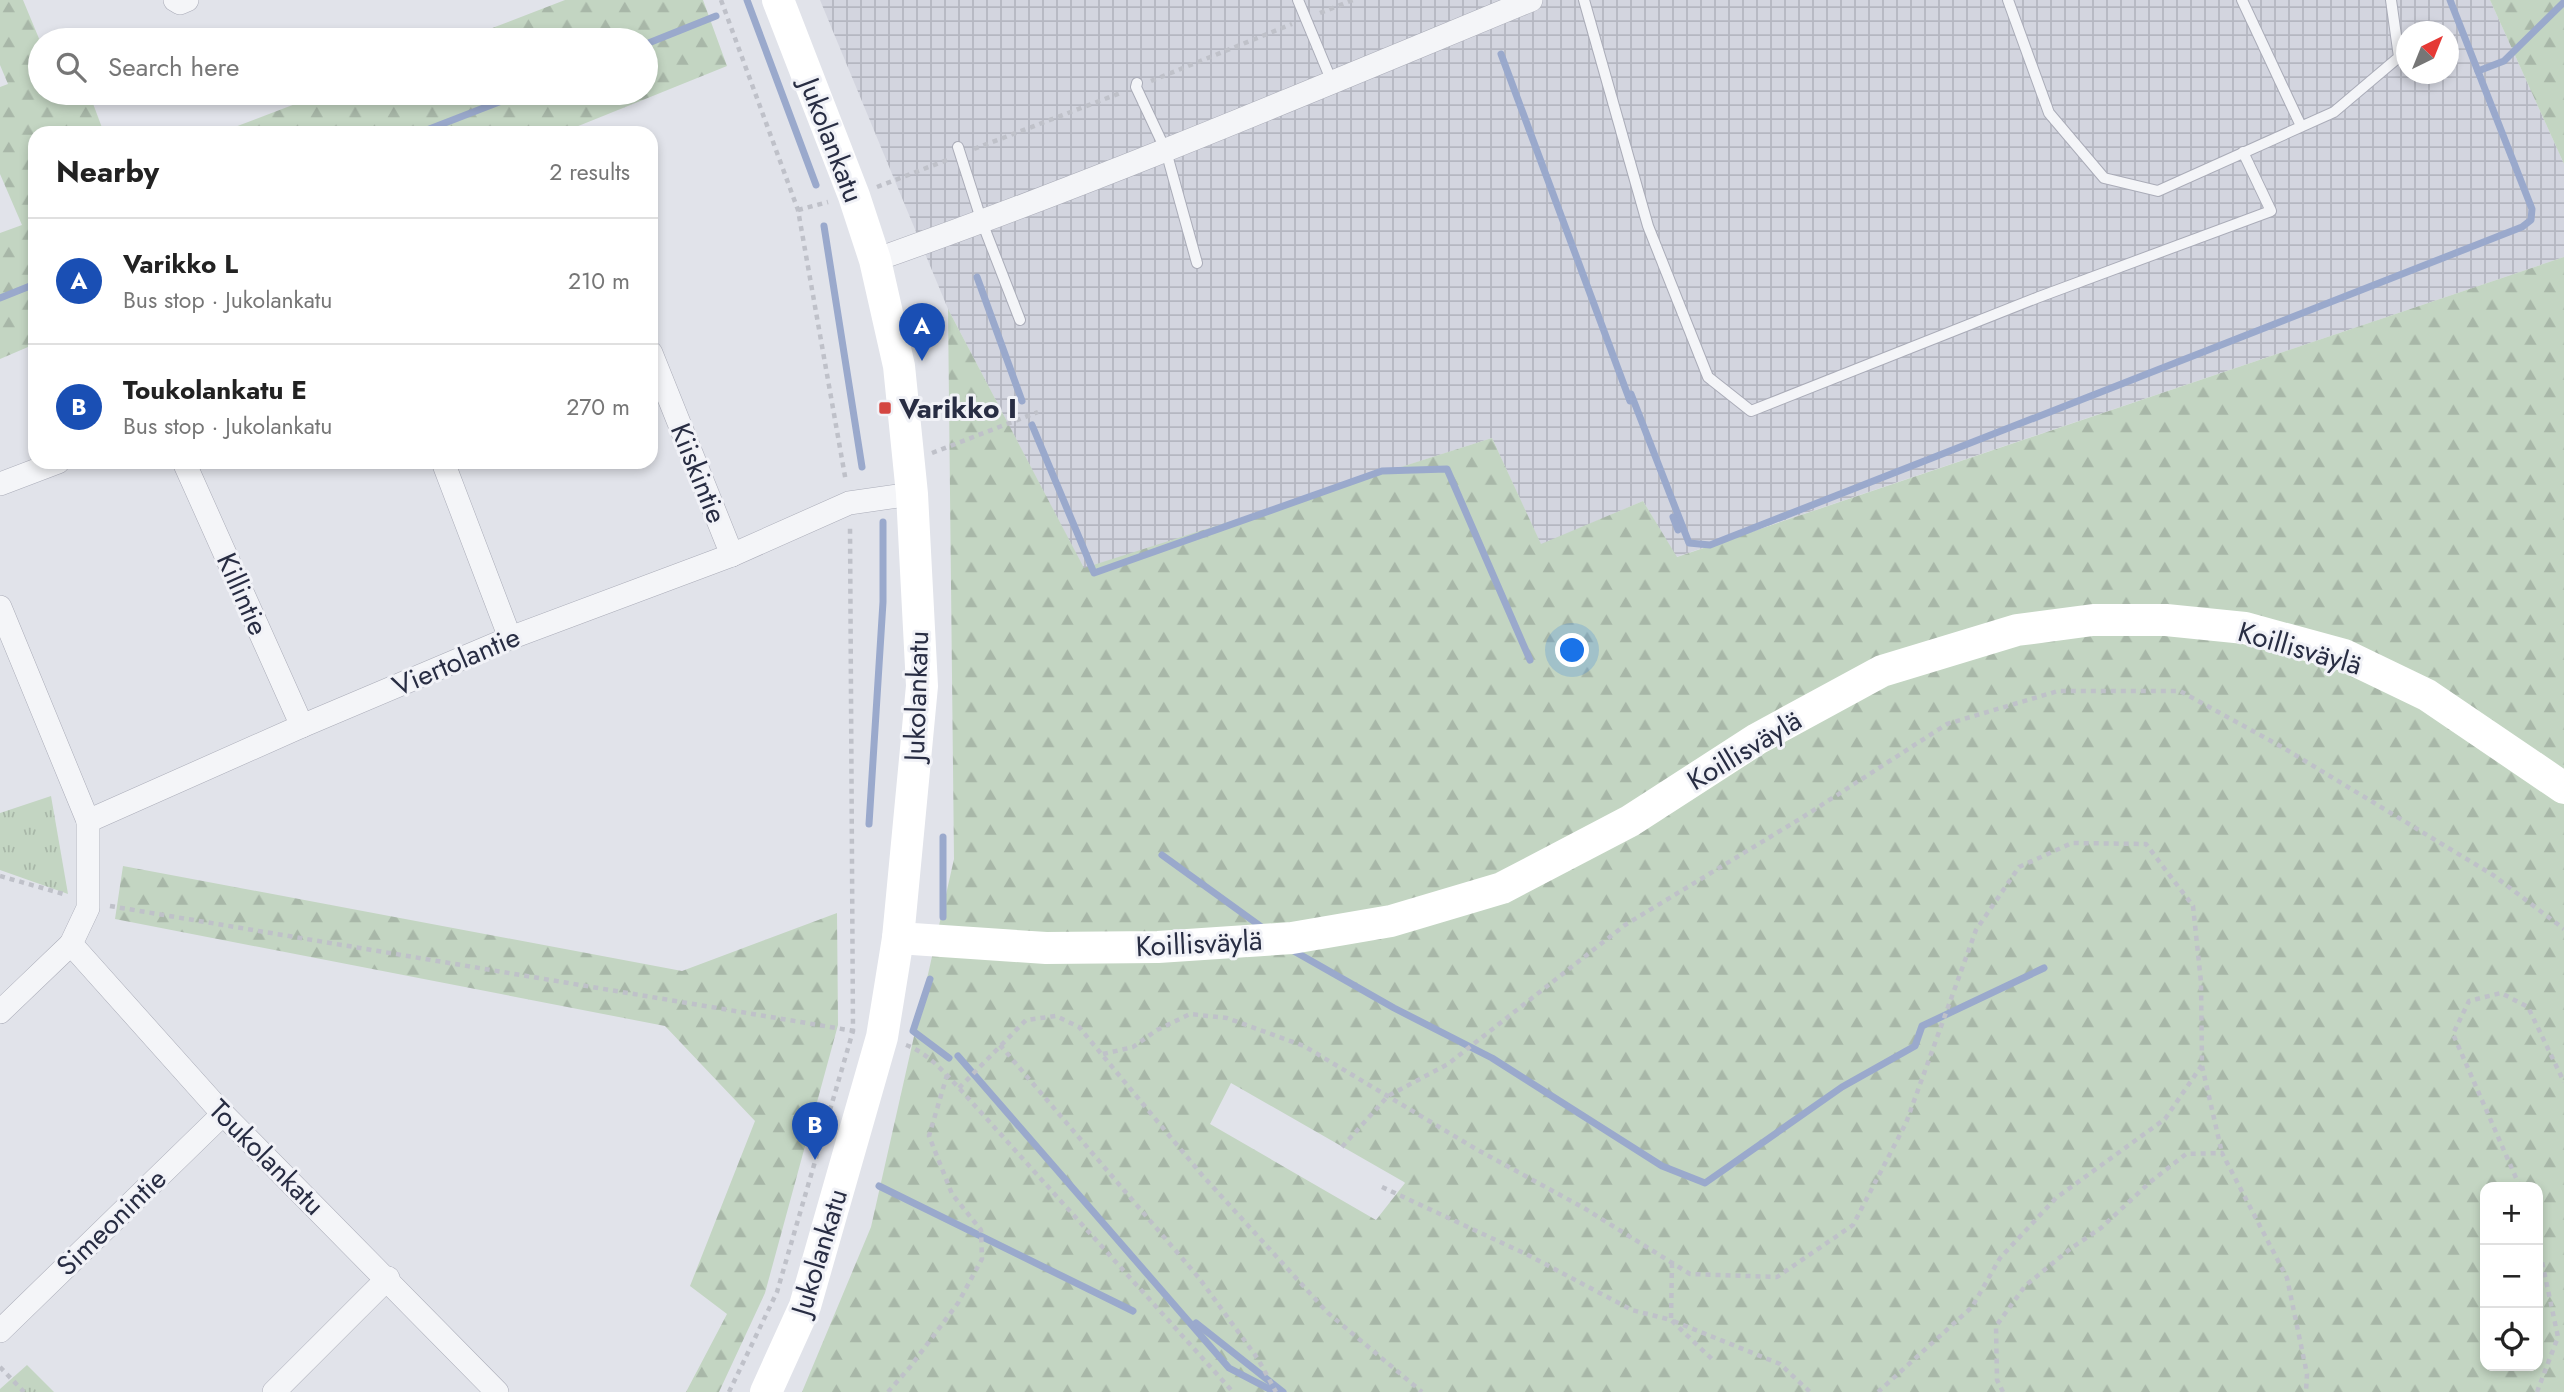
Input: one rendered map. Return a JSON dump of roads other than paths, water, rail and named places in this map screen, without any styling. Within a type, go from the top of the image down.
[{"type":"street","points":[[175,0],[180,3],[187,0]]},
{"type":"street","name":"Jukolankatu","points":[[766,1392],[805,1306],[867,1034],[898,937],[922,685],[912,494],[899,366],[875,260],[854,196],[778,0]]},
{"type":"street","points":[[875,260],[1166,151],[1531,0]]},
{"type":"street","name":"Kiiskintie","points":[[658,370],[732,555]]},
{"type":"street","points":[[0,484],[40,469]]},
{"type":"street","name":"Killintie","points":[[187,469],[302,726]]},
{"type":"street","points":[[446,469],[510,638]]},
{"type":"street","name":"Viertolantie","points":[[88,821],[510,638],[732,555],[849,503],[912,494]]},
{"type":"street","points":[[0,607],[88,821],[88,904],[71,944],[0,1012]]},
{"type":"street","name":"Koillisväylä","points":[[898,937],[1046,948],[1158,947],[1292,938],[1391,921],[1502,888],[1630,821],[1758,739],[1882,671],[2017,630],[2093,621],[2166,620],[2245,628],[2344,655],[2427,695],[2564,788]]},
{"type":"street","name":"Toukolankatu","points":[[71,944],[223,1114],[498,1392]]},
{"type":"street","name":"Simeonintie","points":[[0,1331],[223,1114]]},
{"type":"street","points":[[274,1392],[388,1278]]},
{"type":"lane","points":[[1298,0],[1332,82]]},
{"type":"lane","points":[[1584,0],[1648,226],[1708,377],[1751,411],[2039,297],[2271,211],[2243,152]]},
{"type":"lane","points":[[2008,0],[2049,113],[2104,178],[2158,191],[2334,112],[2399,57],[2391,0]]},
{"type":"lane","points":[[2242,0],[2301,126]]},
{"type":"lane","points":[[1137,85],[1166,151],[1197,263]]},
{"type":"lane","points":[[959,151],[982,222],[1020,320]]},
{"type":"waterway","points":[[747,0],[816,185]]},
{"type":"waterway","points":[[1631,394],[1689,543],[1710,545],[2522,227],[2531,220],[2532,209],[2450,0]]},
{"type":"waterway","points":[[2478,71],[2504,61],[2564,2]]},
{"type":"waterway","points":[[658,39],[716,16]]},
{"type":"waterway","points":[[1501,54],[1630,401]]},
{"type":"waterway","points":[[437,126],[491,105]]},
{"type":"waterway","points":[[824,226],[862,467]]},
{"type":"waterway","points":[[977,277],[1022,401]]},
{"type":"waterway","points":[[0,298],[28,287]]},
{"type":"waterway","points":[[1032,425],[1094,573],[1382,471],[1447,469],[1530,660]]},
{"type":"waterway","points":[[1673,517],[1678,530]]},
{"type":"waterway","points":[[869,824],[883,602],[883,522]]},
{"type":"waterway","points":[[943,837],[943,917]]},
{"type":"waterway","points":[[1162,855],[1263,928]]},
{"type":"waterway","points":[[1292,950],[1394,1008],[1492,1058],[1662,1166],[1705,1183],[1842,1087],[1915,1046],[1922,1026],[2044,968]]},
{"type":"waterway","points":[[930,979],[913,1031],[949,1058]]},
{"type":"waterway","points":[[958,1056],[1229,1368],[1275,1392]]},
{"type":"waterway","points":[[879,1186],[1133,1311]]},
{"type":"waterway","points":[[1196,1323],[1283,1392]]},
{"type":"place","name":"Varikko L","points":[[922,361]]},
{"type":"place","name":"Varikko I","points":[[885,408]]},
{"type":"place","name":"Toukolankatu E","points":[[815,1160]]}]
